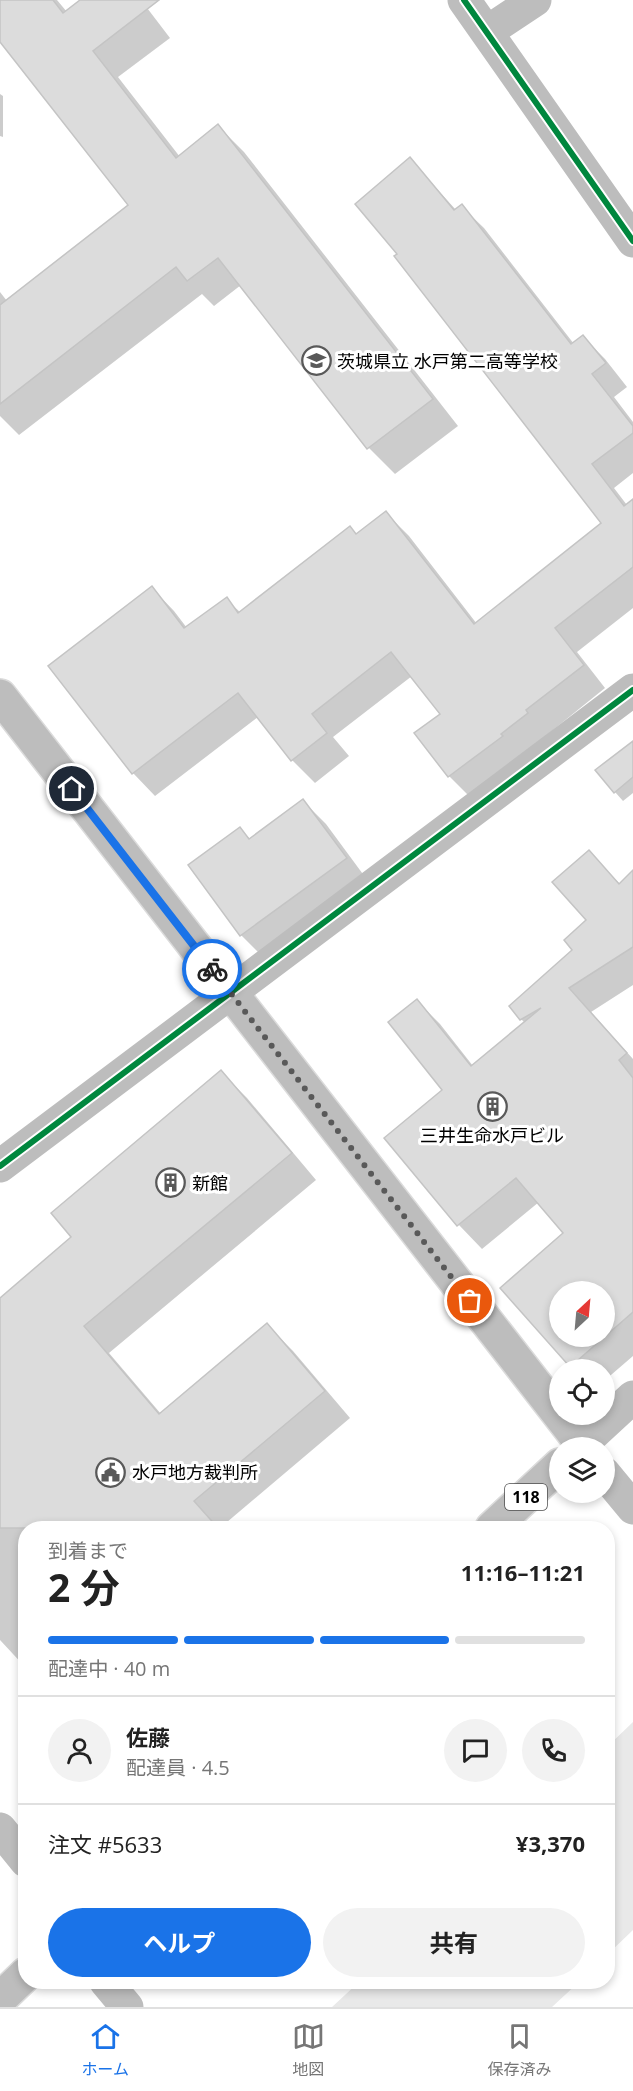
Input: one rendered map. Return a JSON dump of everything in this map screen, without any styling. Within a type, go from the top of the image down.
[{"type":"main road","points":[[464,0],[633,242]]},
{"type":"main road","points":[[487,32],[535,0]]},
{"type":"main road","points":[[0,1166],[633,690]]},
{"type":"main road","points":[[0,696],[231,993],[565,1437]]},
{"type":"main road","points":[[591,1437],[633,1397]]},
{"type":"main road","name":"118","points":[[500,1521],[549,1476]]},
{"type":"main road","points":[[615,1486],[633,1508]]},
{"type":"main road","points":[[0,1829],[18,1851]]},
{"type":"main road","points":[[0,1999],[18,1982]]},
{"type":"main road","points":[[112,1989],[128,2007]]},
{"type":"shaded area","points":[[633,1722],[633,1930],[615,1947],[615,1739]]},
{"type":"shaded area","points":[[351,1989],[571,1989],[552,2007],[332,2007]]},
{"type":"building","points":[[0,0],[53,0],[63,13],[80,0],[159,0],[93,51],[176,158],[218,124],[433,399],[367,449],[218,258],[187,281],[176,267],[0,404],[0,305],[128,205],[0,42]]},
{"type":"building","points":[[410,157],[454,210],[462,204],[571,344],[583,335],[606,363],[592,374],[633,426],[633,433],[592,464],[624,506],[633,499],[633,567],[555,628],[584,665],[526,710],[528,713],[501,734],[503,736],[448,777],[414,733],[440,714],[391,652],[312,714],[327,733],[291,761],[238,693],[132,774],[48,666],[152,586],[184,628],[227,597],[238,613],[350,526],[356,534],[386,511],[474,624],[601,523],[394,256],[397,254],[355,204]]},
{"type":"building","points":[[633,741],[633,777],[614,793],[595,770]]},
{"type":"building","points":[[303,799],[347,858],[240,936],[188,865],[240,827],[249,839]]},
{"type":"building","points":[[589,850],[619,884],[633,870],[633,947],[569,988],[627,1053],[619,1060],[633,1078],[633,1312],[615,1328],[615,1281],[549,1281],[549,1343],[500,1288],[563,1233],[516,1178],[457,1226],[384,1138],[442,1090],[388,1022],[417,999],[471,1066],[541,1008],[520,1020],[509,1006],[572,950],[564,940],[586,920],[552,882]]},
{"type":"building","points":[[221,1070],[292,1153],[84,1326],[159,1414],[267,1323],[325,1391],[194,1501],[212,1521],[18,1521],[18,1528],[0,1528],[0,1298],[71,1237],[51,1213]]},
{"type":"building","points":[[552,1347],[593,1347],[579,1359],[563,1359]]},
{"type":"cycle path","points":[[464,0],[633,241]]},
{"type":"cycle path","points":[[0,1166],[633,690]]},
{"type":"way so far","points":[[212,969],[470,1301]]},
{"type":"place","name":"茨城県立 水戸第二高等学校","points":[[316,361]]},
{"type":"place","name":"三井生命水戸ビル","points":[[492,1106]]},
{"type":"place","name":"新館","points":[[171,1183]]},
{"type":"place","name":"水戸地方裁判所","points":[[111,1472]]},
{"type":"route","points":[[72,789],[212,969]]}]
